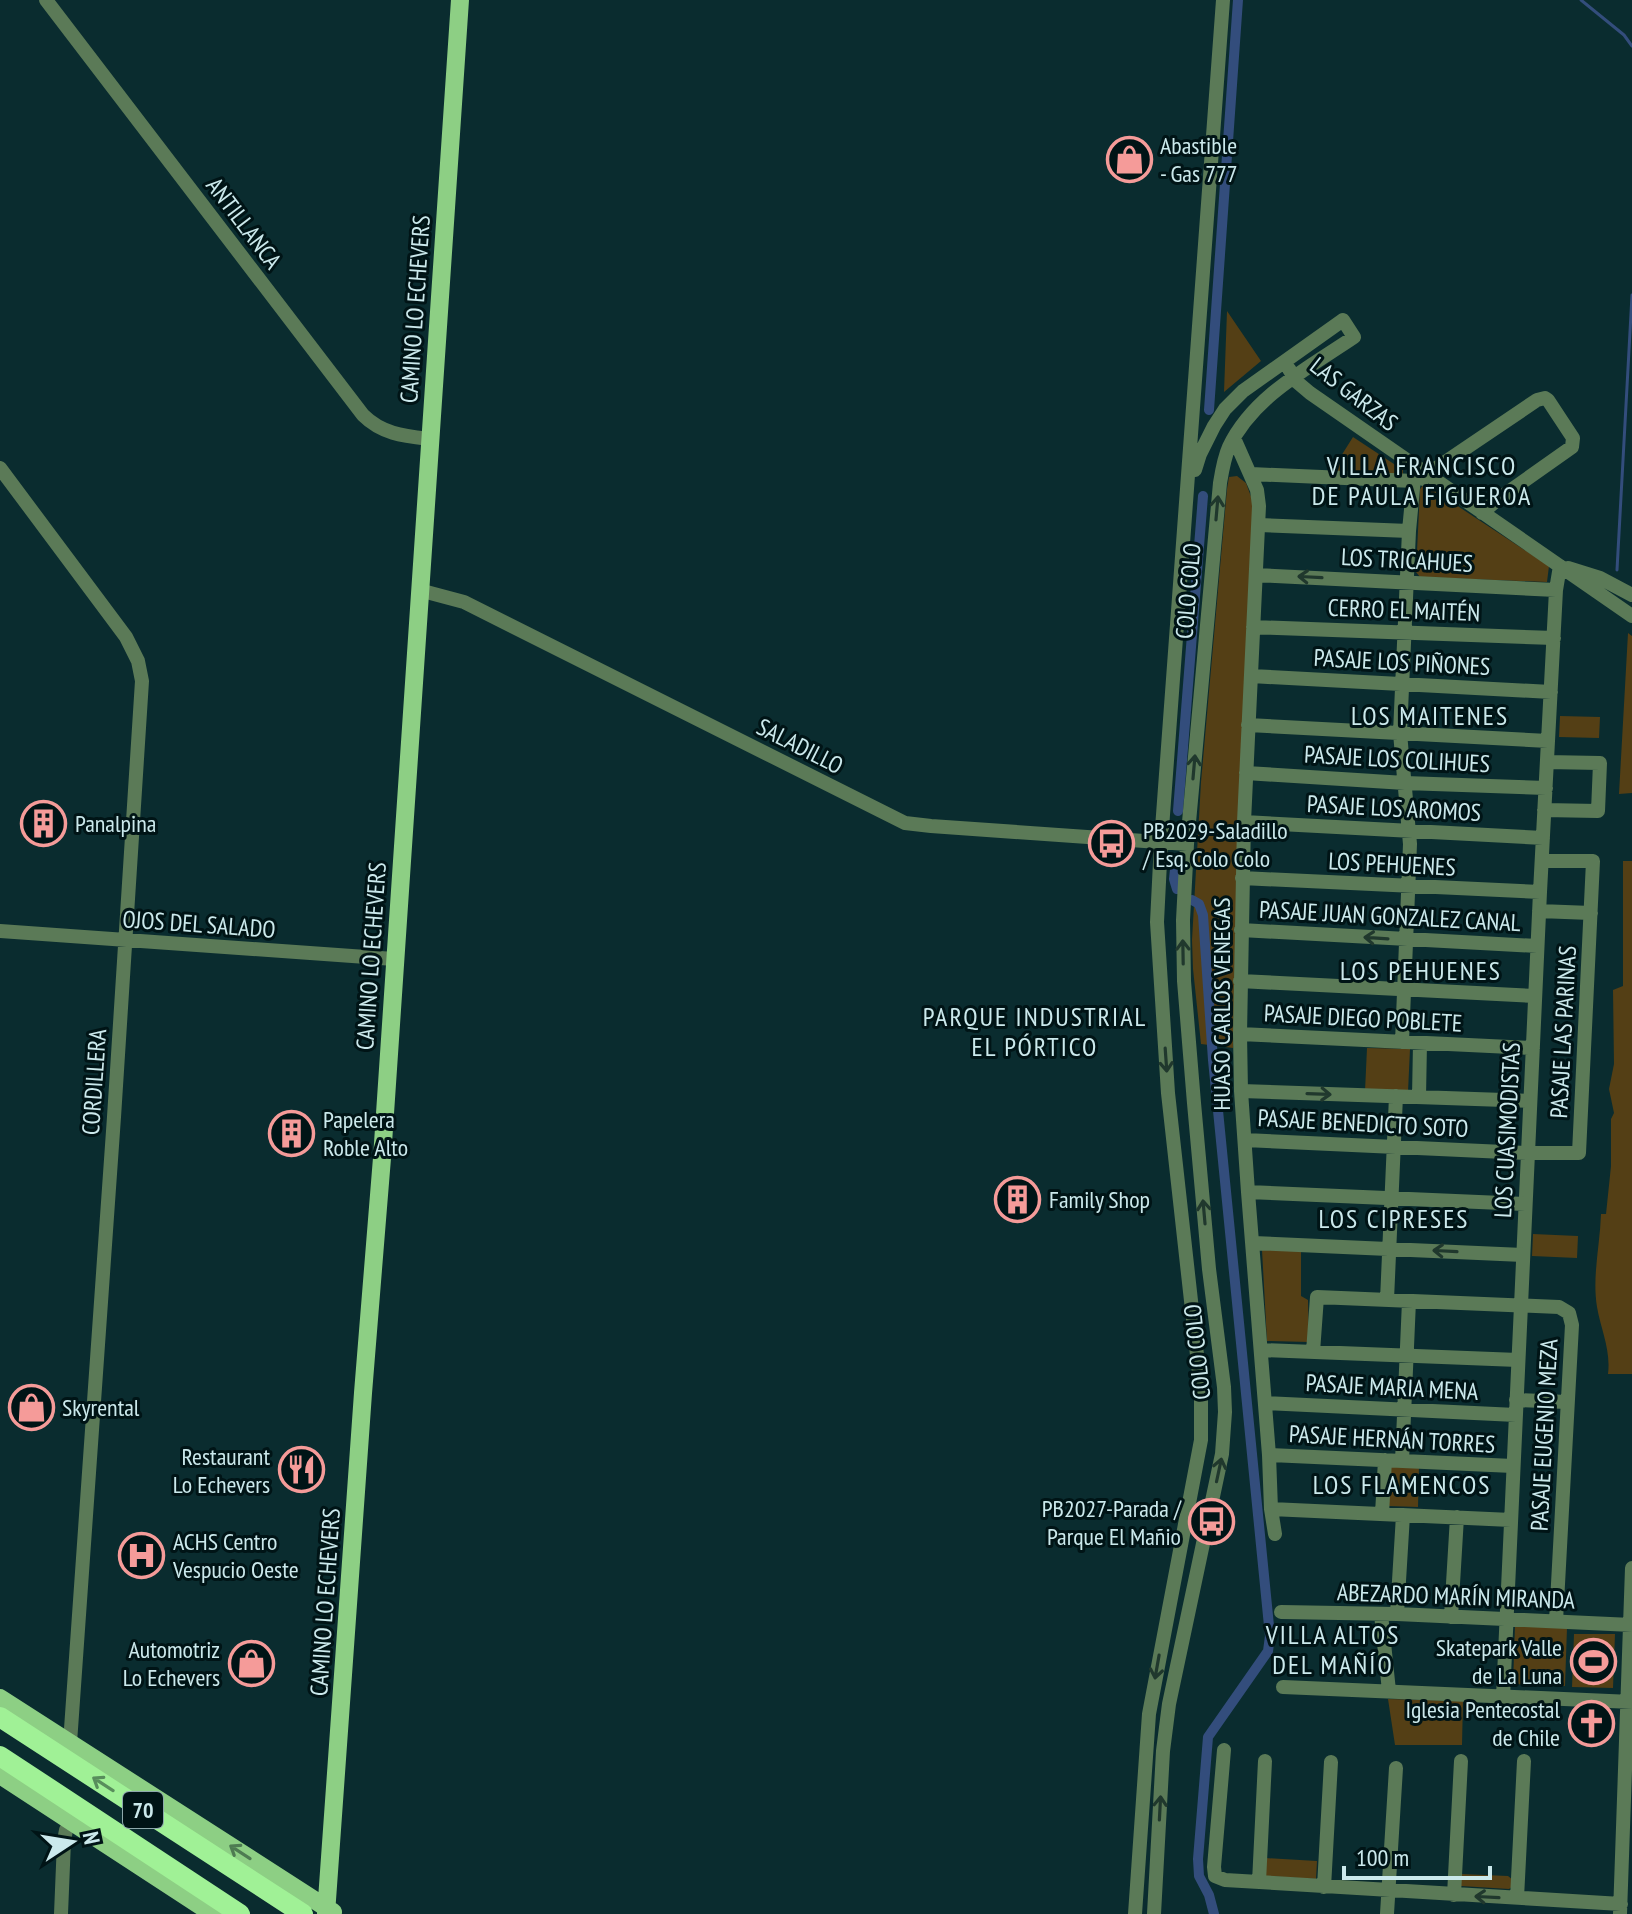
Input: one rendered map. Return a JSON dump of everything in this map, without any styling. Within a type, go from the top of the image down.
[{"type":"highway","name":"70","points":[[0,1717],[301,1906]]},
{"type":"highway","name":"70","points":[[0,1756],[240,1914]]},
{"type":"main road","name":"CAMINO LO ECHEVERS","points":[[329,1912],[460,0]]},
{"type":"main road","points":[[0,1698],[70,1743],[301,1906],[329,1912]]},
{"type":"main road","points":[[0,1775],[213,1914]]},
{"type":"main road","points":[[301,1906],[329,1879]]},
{"type":"street","name":"ANTILLANCA","points":[[46,0],[363,415],[395,435],[430,439]]},
{"type":"street","name":"COLO COLO","points":[[1135,1914],[1149,1714],[1201,1440],[1201,1391],[1168,1093],[1157,922],[1223,0]]},
{"type":"street","name":"COLO COLO","points":[[1154,1914],[1163,1751],[1169,1704],[1222,1454],[1225,1412],[1209,1269],[1183,966],[1187,844],[1222,471],[1234,438],[1262,403],[1354,337],[1343,320],[1243,391],[1225,409],[1200,454],[1187,496]]},
{"type":"street","name":"LAS GARZAS","points":[[1284,361],[1301,386],[1417,479],[1482,513],[1632,616]]},
{"type":"street","points":[[1222,471],[1241,467],[1251,474],[1417,479],[1541,398],[1548,400],[1573,438],[1572,447],[1482,513]]},
{"type":"street","points":[[1193,417],[1202,422],[1217,422]]},
{"type":"street","name":"HUASO CARLOS VENEGAS","points":[[1234,438],[1258,492],[1242,878],[1240,1034],[1248,1192],[1275,1534]]},
{"type":"street","name":"CORDILLERA","points":[[0,468],[126,637],[138,661],[142,691],[70,1743]]},
{"type":"street","points":[[1402,1042],[1410,832],[1400,733],[1409,531],[1417,479]]},
{"type":"street","points":[[1259,525],[1409,531]]},
{"type":"street","name":"LAS GARZAS","points":[[1560,566],[1600,578],[1632,595]]},
{"type":"street","name":"LOS CUASIMODISTAS","points":[[1503,1697],[1537,946],[1556,590],[1560,566]]},
{"type":"street","name":"LOS TRICAHUES","points":[[1256,575],[1556,590]]},
{"type":"street","name":"SALADILLO","points":[[419,590],[464,602],[905,823],[1187,844]]},
{"type":"street","name":"CERRO EL MAITÉN","points":[[1253,627],[1554,638]]},
{"type":"street","name":"PASAJE LOS PIÑONES","points":[[1251,676],[1551,692]]},
{"type":"street","points":[[1248,725],[1548,741]]},
{"type":"street","points":[[1544,810],[1598,811],[1600,763],[1547,762]]},
{"type":"street","name":"PASAJE LOS COLIHUES","points":[[1246,773],[1546,788]]},
{"type":"street","name":"PASAJE LOS AROMOS","points":[[1244,822],[1543,838]]},
{"type":"street","name":"PASAJE LAS PARINAS","points":[[1542,861],[1593,861],[1579,1153]]},
{"type":"street","name":"LOS PEHUENES","points":[[1242,878],[1540,892]]},
{"type":"street","name":"PASAJE LAS PARINAS","points":[[1539,911],[1591,913]]},
{"type":"street","name":"PASAJE JUAN GONZALEZ CANAL","points":[[1241,930],[1537,946]]},
{"type":"street","name":"OJOS DEL SALADO","points":[[0,931],[394,959]]},
{"type":"street","points":[[1240,981],[1535,996]]},
{"type":"street","name":"PASAJE DIEGO POBLETE","points":[[1240,1034],[1533,1048]]},
{"type":"street","points":[[1419,1097],[1420,1043]]},
{"type":"street","points":[[1168,1093],[1193,1091]]},
{"type":"street","points":[[1241,1091],[1530,1101]]},
{"type":"street","points":[[1387,1300],[1396,1096]]},
{"type":"street","points":[[1170,1112],[1195,1109]]},
{"type":"street","name":"PASAJE BENEDICTO SOTO","points":[[1245,1140],[1579,1153]]},
{"type":"street","points":[[1248,1192],[1525,1204]]},
{"type":"street","points":[[1253,1243],[1523,1255]]},
{"type":"street","name":"PASAJE EUGENIO MEZA","points":[[1313,1352],[1317,1297],[1559,1307],[1569,1313],[1572,1325],[1556,1621]]},
{"type":"street","points":[[1402,1461],[1409,1301]]},
{"type":"street","points":[[1261,1350],[1518,1360]]},
{"type":"street","name":"PASAJE MARIA MENA","points":[[1266,1403],[1404,1410],[1516,1408],[1567,1402]]},
{"type":"street","name":"PASAJE HERNÁN TORRES","points":[[1269,1455],[1513,1466]]},
{"type":"street","points":[[1382,1514],[1385,1460]]},
{"type":"street","points":[[1271,1509],[1511,1520]]},
{"type":"street","points":[[1397,1614],[1403,1515]]},
{"type":"street","points":[[1451,1617],[1457,1517]]},
{"type":"street","points":[[1224,1750],[1215,1876],[1225,1880],[1517,1898],[1620,1909],[1630,1702],[1632,1568]]},
{"type":"street","points":[[1174,1583],[1194,1587]]},
{"type":"street","points":[[1170,1601],[1190,1605]]},
{"type":"street","name":"ABEZARDO MARÍN MIRANDA","points":[[1281,1612],[1631,1625]]},
{"type":"street","points":[[1381,1614],[1389,1691]]},
{"type":"street","points":[[1283,1687],[1630,1702]]},
{"type":"street","points":[[1259,1882],[1265,1761]]},
{"type":"street","points":[[1454,1895],[1461,1761]]},
{"type":"street","points":[[1517,1898],[1524,1761]]},
{"type":"street","points":[[1324,1887],[1331,1762]]},
{"type":"street","points":[[1387,1914],[1396,1768]]},
{"type":"street","points":[[61,1914],[64,1841],[71,1822]]},
{"type":"street","points":[[1140,1831],[1151,1834],[1158,1844]]},
{"type":"shaded area","points":[[1227,311],[1261,361],[1224,392]]},
{"type":"shaded area","points":[[1353,437],[1403,470],[1403,474],[1331,472]]},
{"type":"shaded area","points":[[1237,476],[1246,483],[1253,502],[1233,1048],[1201,1044],[1192,940],[1201,782],[1227,489],[1229,477]]},
{"type":"shaded area","points":[[1424,484],[1549,566],[1547,582],[1420,577],[1416,572],[1420,489]]},
{"type":"shaded area","points":[[1628,633],[1632,636],[1632,793],[1619,794]]},
{"type":"shaded area","points":[[1560,716],[1600,717],[1599,738],[1559,737]]},
{"type":"shaded area","points":[[1623,861],[1632,861],[1632,1374],[1608,1374],[1608,1357],[1595,1284],[1601,1214],[1606,1214],[1611,1166],[1611,1119],[1614,1113],[1609,1089],[1614,1064],[1613,990],[1623,986]]},
{"type":"shaded area","points":[[1367,1048],[1410,1049],[1408,1092],[1365,1091]]},
{"type":"shaded area","points":[[1533,1234],[1578,1236],[1577,1258],[1532,1256]]},
{"type":"shaded area","points":[[1262,1250],[1301,1250],[1301,1296],[1308,1300],[1309,1342],[1267,1341]]},
{"type":"shaded area","points":[[1389,1464],[1419,1465],[1418,1507],[1388,1506]]},
{"type":"shaded area","points":[[1515,1626],[1567,1628],[1565,1686],[1513,1684]]},
{"type":"shaded area","name":"Skatepark Valle de La Luna","points":[[1574,1634],[1615,1634],[1613,1688],[1572,1687]]},
{"type":"shaded area","points":[[1388,1699],[1463,1701],[1462,1745],[1395,1745]]},
{"type":"shaded area","points":[[1265,1858],[1317,1861],[1316,1879],[1264,1876]]},
{"type":"shaded area","points":[[1461,1874],[1508,1876],[1513,1880],[1513,1886],[1509,1889],[1461,1886]]},
{"type":"waterway","points":[[1209,410],[1238,0]]},
{"type":"waterway","points":[[1581,0],[1624,35],[1632,46]]},
{"type":"waterway","points":[[1617,570],[1632,295]]},
{"type":"waterway","points":[[1178,811],[1203,496]]},
{"type":"waterway","points":[[1175,869],[1177,889]]},
{"type":"waterway","points":[[1192,900],[1199,904],[1203,915],[1213,1060],[1270,1636],[1268,1651],[1208,1737],[1198,1859],[1199,1876],[1214,1914]]},
{"type":"place","name":"Abastible - Gas 777","points":[[1129,159]]},
{"type":"place","name":"Panalpina","points":[[44,823]]},
{"type":"place","name":"PB2029-Saladillo / Esq. Colo Colo","points":[[1112,844]]},
{"type":"place","name":"Papelera Roble Alto","points":[[292,1133]]},
{"type":"place","name":"Family Shop","points":[[1018,1199]]},
{"type":"place","name":"Skyrental","points":[[31,1407]]},
{"type":"place","name":"Restaurant Lo Echevers","points":[[301,1470]]},
{"type":"place","name":"PB2027-Parada / Parque El Mañio","points":[[1212,1522]]},
{"type":"place","name":"ACHS Centro Vespucio Oeste","points":[[142,1555]]},
{"type":"place","name":"Skatepark Valle de La Luna","points":[[1593,1661]]},
{"type":"place","name":"Automotriz Lo Echevers","points":[[251,1663]]},
{"type":"place","name":"Iglesia Pentecostal de Chile","points":[[1591,1723]]},
{"type":"district","name":"VILLA FRANCISCO DE PAULA FIGUEROA","points":[[1422,480]]},
{"type":"district","name":"LOS MAITENES","points":[[1430,715]]},
{"type":"district","name":"LOS PEHUENES","points":[[1421,970]]},
{"type":"district","name":"PARQUE INDUSTRIAL EL PÓRTICO","points":[[1035,1031]]},
{"type":"district","name":"LOS CIPRESES","points":[[1394,1218]]},
{"type":"district","name":"LOS FLAMENCOS","points":[[1402,1484]]},
{"type":"district","name":"VILLA ALTOS DEL MAÑÍO","points":[[1333,1649]]}]
